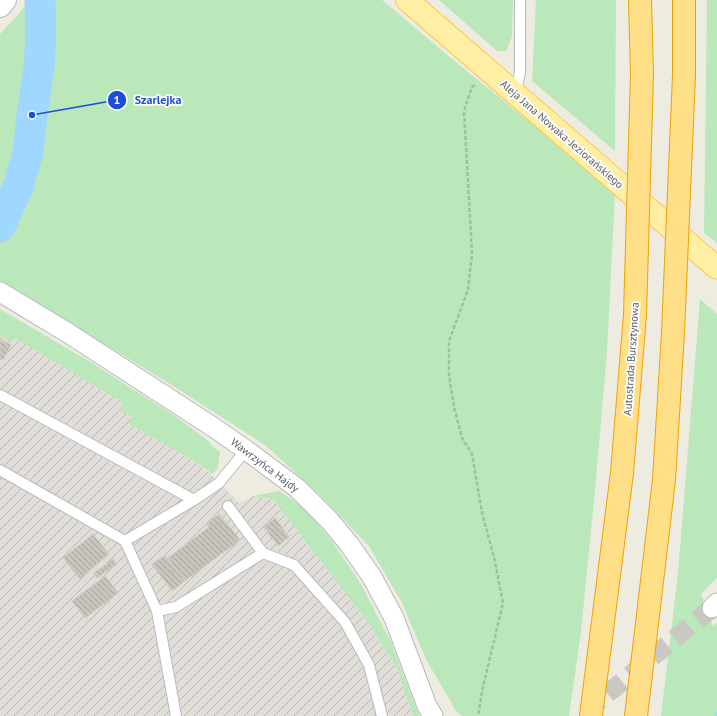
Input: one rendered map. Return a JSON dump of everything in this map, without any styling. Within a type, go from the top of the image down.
[{"type":"highway","name":"Autostrada Bursztynowa","points":[[591,716],[622,473],[635,315],[642,74],[640,0]]},
{"type":"highway","points":[[636,716],[664,480],[673,333],[684,75],[684,0]]},
{"type":"main road","name":"Aleja Jana Nowaka-Jeziorańskiego","points":[[407,0],[717,268]]},
{"type":"street","points":[[0,6],[5,0]]},
{"type":"street","name":"Wawrzyńca Hajdy","points":[[4,294],[75,338],[246,450],[297,488],[329,520],[349,544],[372,577],[394,618],[427,706],[433,716]]},
{"type":"lane","points":[[516,94],[520,72],[520,0]]},
{"type":"lane","points":[[0,395],[194,500]]},
{"type":"lane","points":[[126,541],[219,483],[246,450]]},
{"type":"lane","points":[[0,470],[126,541],[157,611],[176,716]]},
{"type":"lane","points":[[228,506],[263,553],[294,565],[345,622],[369,665],[382,716]]},
{"type":"lane","points":[[157,611],[176,607],[263,553]]},
{"type":"path","points":[[478,716],[483,687],[503,603],[494,557],[482,513],[472,454],[462,438],[455,411],[449,376],[449,341],[468,290],[472,253],[464,111],[472,87],[492,73]]},
{"type":"shaded area","points":[[0,336],[11,342],[15,337],[123,403],[132,417],[129,424],[204,467],[239,503],[253,496],[273,499],[369,624],[398,671],[413,716],[0,716]]},
{"type":"green space","points":[[31,0],[382,0],[547,136],[615,195],[607,352],[595,490],[581,632],[569,716],[462,716],[456,711],[427,661],[401,601],[369,546],[319,494],[265,445],[167,382],[0,281],[0,34]]},
{"type":"green space","points":[[439,0],[513,0],[512,37],[506,51],[497,51]]},
{"type":"green space","points":[[536,0],[616,0],[615,151],[532,81]]},
{"type":"green space","points":[[707,0],[717,0],[717,243],[704,233]]},
{"type":"green space","points":[[700,299],[717,314],[717,578],[701,594],[713,626],[717,623],[717,716],[661,716],[678,573]]},
{"type":"green space","points":[[0,309],[92,363],[175,416],[206,439],[214,448],[220,451],[218,468],[212,474],[204,467],[129,424],[132,417],[119,410],[123,403],[15,338],[11,342],[0,336]]},
{"type":"green space","points":[[279,491],[303,507],[331,540],[361,584],[391,642],[419,716],[413,716],[398,671],[369,624],[273,499],[253,496]]},
{"type":"building","points":[[0,339],[11,345],[3,360],[0,359]]},
{"type":"building","points":[[219,514],[240,540],[185,581],[168,558],[209,527],[206,524]]},
{"type":"building","points":[[275,518],[289,537],[278,546],[264,527]]},
{"type":"building","points":[[93,534],[109,554],[80,579],[63,558]]},
{"type":"building","points":[[165,555],[185,581],[172,591],[152,564]]},
{"type":"building","points":[[113,559],[117,564],[97,578],[94,573]]},
{"type":"building","points":[[105,576],[118,593],[85,618],[72,601]]},
{"type":"waterway","points":[[0,227],[18,187],[28,152],[39,68],[41,34],[40,0]]},
{"type":"tunnel","points":[[585,712],[712,608]]},
{"type":"place","name":"Szarlejka","points":[[32,115]]}]
